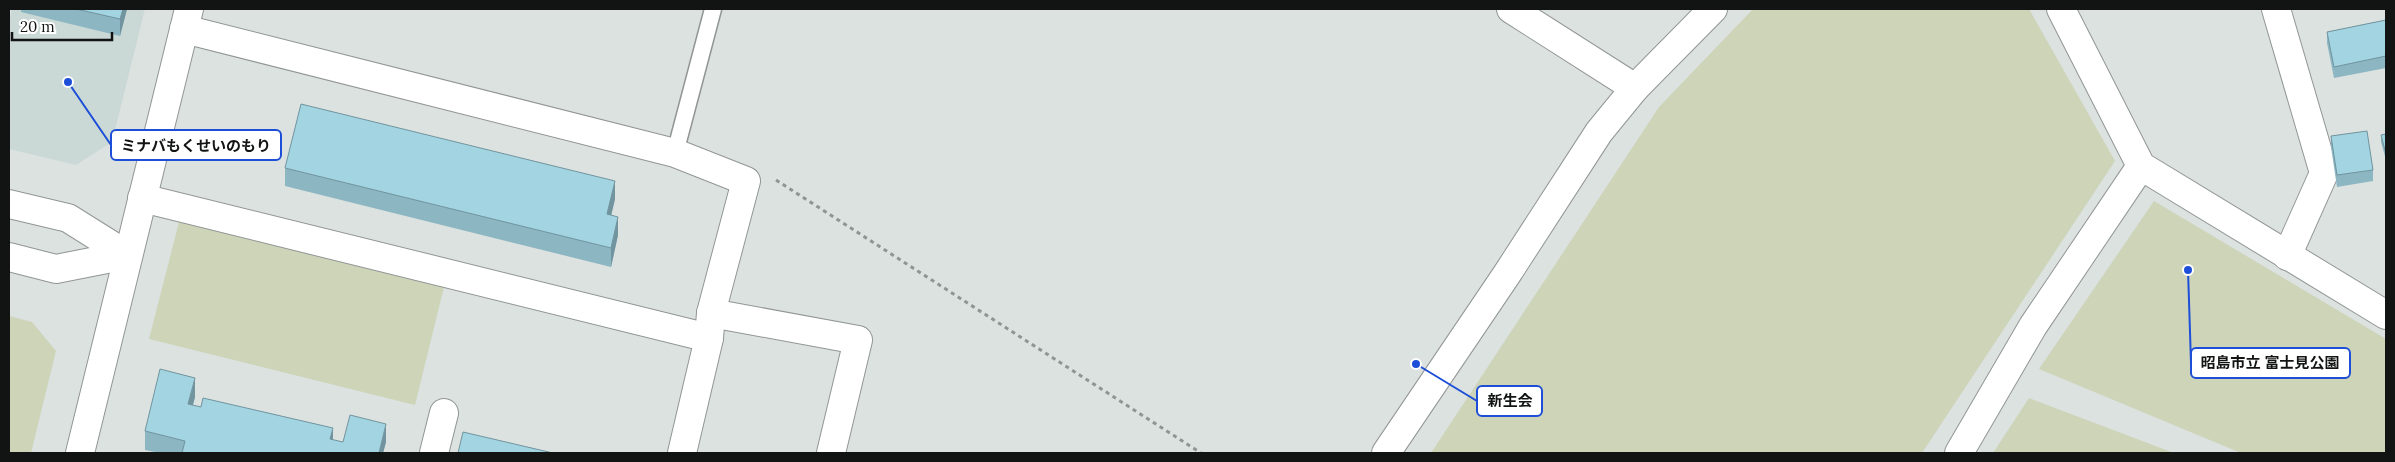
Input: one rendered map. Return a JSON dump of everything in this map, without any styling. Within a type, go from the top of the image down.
[{"type":"street","points":[[1511,9],[1635,88]]},
{"type":"street","points":[[1386,453],[1507,274],[1599,132],[1635,88],[1713,9]]},
{"type":"street","points":[[2061,9],[2141,166],[2386,315]]},
{"type":"street","points":[[2276,9],[2324,173],[2287,256]]},
{"type":"street","points":[[80,453],[187,19],[675,153],[746,180],[710,325],[682,453]]},
{"type":"street","points":[[1959,453],[2033,326],[2141,166]]},
{"type":"street","points":[[142,198],[710,325],[858,340],[831,453]]},
{"type":"street","points":[[9,204],[68,218],[128,254]]},
{"type":"street","points":[[9,257],[56,269],[128,254]]},
{"type":"street","points":[[434,453],[444,413]]},
{"type":"lane","points":[[675,153],[713,9]]},
{"type":"path","points":[[746,180],[778,180],[1201,453]]},
{"type":"shaded area","points":[[12,9],[145,9],[112,142],[76,165],[9,149],[9,23]]},
{"type":"green space","points":[[1753,9],[2029,9],[2115,161],[1922,453],[1431,453],[1659,107]]},
{"type":"green space","points":[[2154,201],[2386,339],[2386,453],[2241,453],[2039,369]]},
{"type":"green space","points":[[179,222],[444,287],[415,405],[149,339]]},
{"type":"green space","points":[[9,316],[32,322],[56,351],[31,453],[9,453]]},
{"type":"green space","points":[[2029,398],[2174,453],[1993,453]]},
{"type":"building","points":[[76,9],[123,9],[120,19]]},
{"type":"building","points":[[2386,20],[2386,56],[2334,67],[2327,32]]},
{"type":"building","points":[[301,104],[615,181],[607,214],[618,217],[611,248],[285,168]]},
{"type":"building","points":[[2367,131],[2373,170],[2337,175],[2331,136]]},
{"type":"building","points":[[2386,134],[2386,154],[2381,135]]},
{"type":"building","points":[[160,369],[195,378],[188,404],[201,407],[203,398],[333,428],[330,439],[343,442],[350,415],[386,424],[379,453],[182,453],[185,441],[145,431]]},
{"type":"building","points":[[463,432],[553,453],[458,453]]},
{"type":"place","name":"ミナバもくせいのもり","points":[[68,82]]},
{"type":"place","name":"昭島市立 富士見公園","points":[[2188,270]]},
{"type":"place","name":"新生会","points":[[1416,364]]}]
